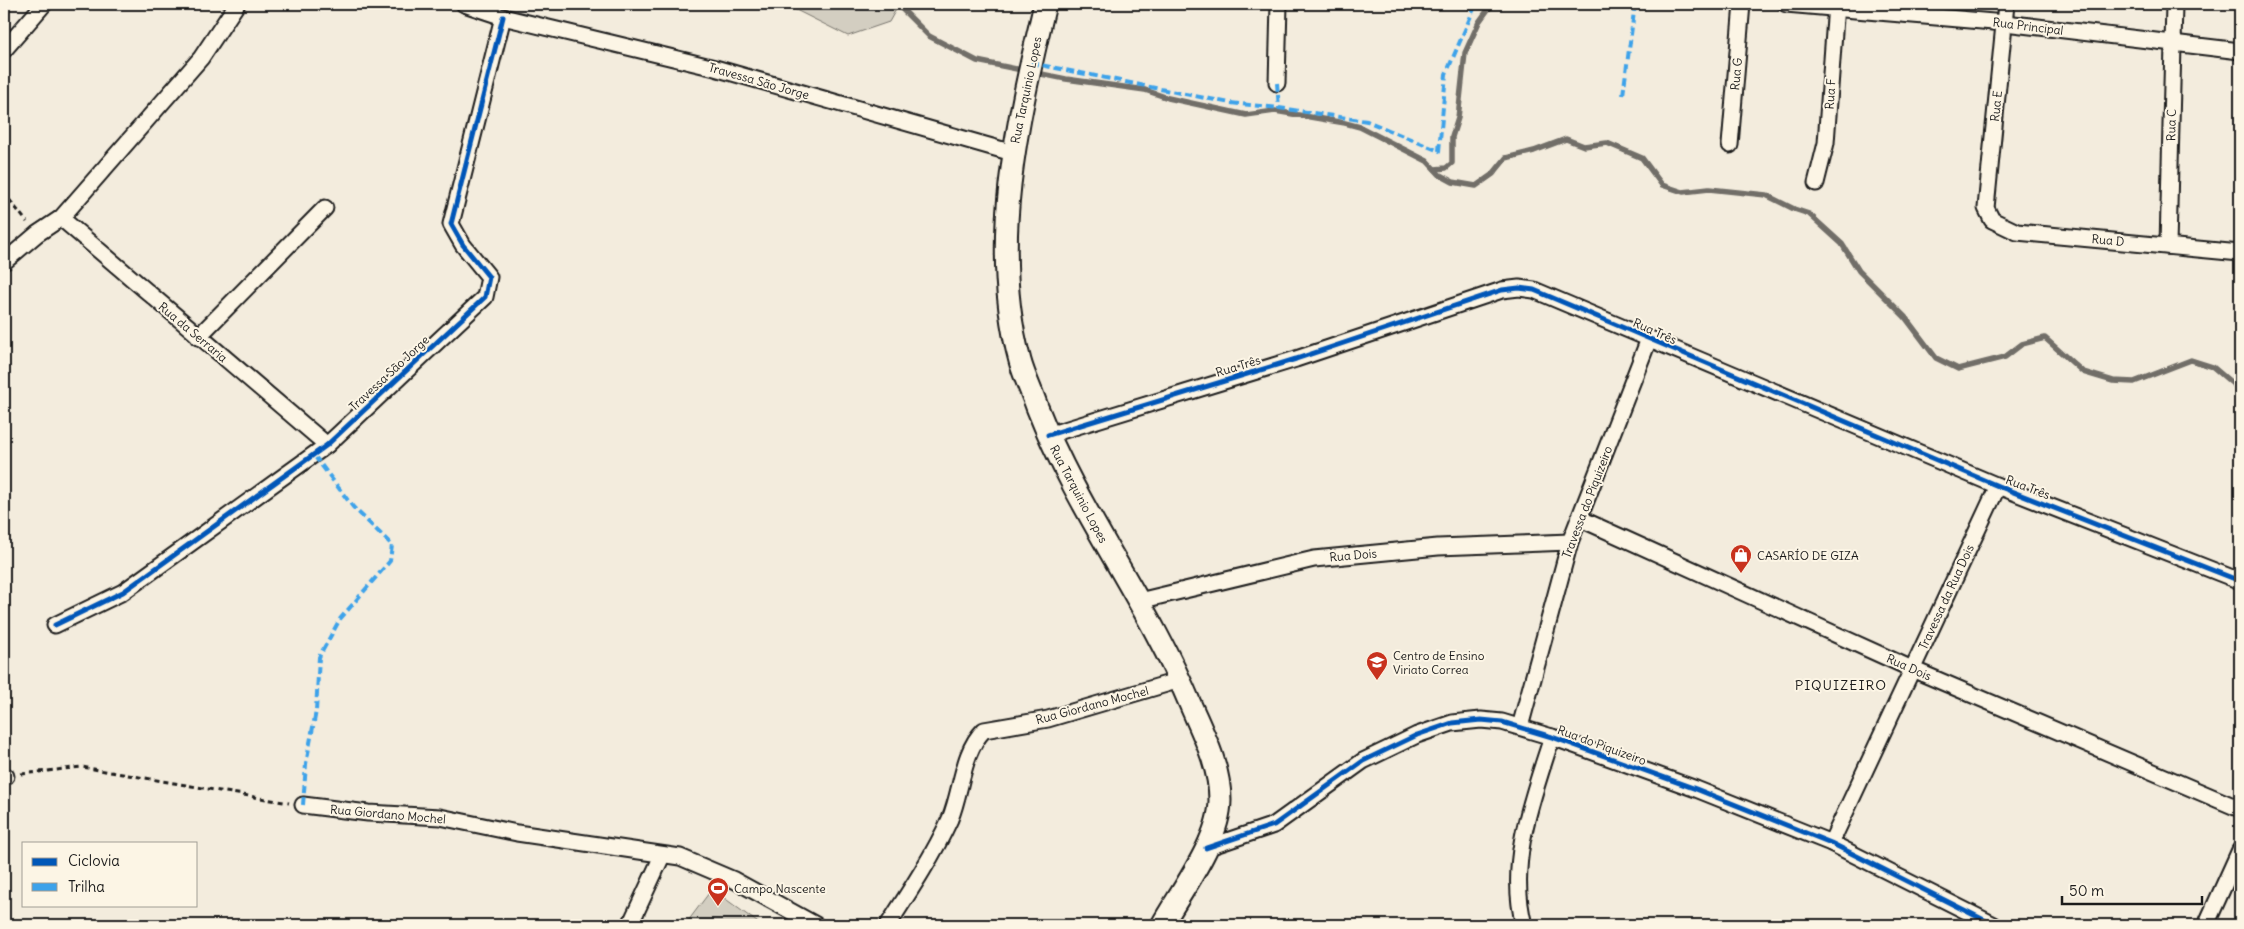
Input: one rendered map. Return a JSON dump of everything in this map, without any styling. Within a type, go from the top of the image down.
[{"type":"main road","name":"Rua Tarquinio Lopes","points":[[1045,4],[1013,153],[1007,249],[1011,322],[1021,363],[1048,435],[1088,516],[1140,601],[1180,680],[1212,756],[1220,801],[1217,820],[1206,848],[1162,925]]},
{"type":"street","points":[[4,50],[44,4]]},
{"type":"street","points":[[4,262],[37,234],[61,218],[194,66],[237,4]]},
{"type":"street","name":"Travessa São Jorge","points":[[464,4],[503,17],[715,68],[1013,153]]},
{"type":"street","points":[[1277,83],[1279,4]]},
{"type":"street","name":"Rua G","points":[[1730,145],[1742,4]]},
{"type":"street","name":"Rua Principal","points":[[1786,4],[1836,5],[2240,51]]},
{"type":"street","name":"Rua E","points":[[1986,208],[2006,4]]},
{"type":"street","name":"Rua C","points":[[2168,246],[2174,4]]},
{"type":"street","name":"Rua F","points":[[1816,183],[1826,142],[1836,5]]},
{"type":"street","name":"Travessa São Jorge","points":[[55,625],[123,592],[327,445],[485,298],[489,277],[463,245],[451,224],[503,17]]},
{"type":"street","points":[[198,337],[325,208]]},
{"type":"street","name":"Rua D","points":[[1986,208],[1992,220],[2017,232],[2240,254]]},
{"type":"street","name":"Rua da Serraria","points":[[61,218],[198,337],[327,445]]},
{"type":"street","name":"Rua Três","points":[[1048,435],[1296,359],[1502,290],[1519,288],[1534,290],[1998,486],[2240,581]]},
{"type":"street","name":"Travessa do Piquizeiro","points":[[1520,727],[1570,542],[1581,519],[1649,339]]},
{"type":"street","name":"Travessa da Rua Dois","points":[[1831,843],[1998,486]]},
{"type":"street","name":"Rua Dois","points":[[1581,519],[1912,669],[2240,809]]},
{"type":"street","name":"Rua Dois","points":[[1140,601],[1314,559],[1438,547],[1570,542]]},
{"type":"street","name":"Rua Giordano Mochel","points":[[888,925],[920,876],[950,817],[972,747],[984,730],[1048,720],[1180,680]]},
{"type":"street","name":"Rua do Piquizeiro","points":[[1206,848],[1274,825],[1363,762],[1417,735],[1452,722],[1481,720],[1520,727],[1552,737],[1696,789],[1831,843],[1994,925]]},
{"type":"street","points":[[1524,925],[1518,885],[1520,852],[1528,813],[1552,737]]},
{"type":"street","name":"Rua Giordano Mochel","points":[[303,805],[368,813],[440,817],[516,833],[662,856],[680,857],[734,880],[816,925]]},
{"type":"street","points":[[630,925],[662,856]]},
{"type":"street","points":[[2206,925],[2238,860]]},
{"type":"path","points":[[4,193],[37,234]]},
{"type":"path","points":[[5,776],[82,767],[303,805]]},
{"type":"shaded area","points":[[784,4],[899,4],[889,22],[848,36]]},
{"type":"shaded area","name":"Campo Nascente","points":[[712,889],[761,925],[685,925]]},
{"type":"waterway","points":[[897,4],[929,36],[977,61],[1066,79],[1145,90],[1168,98],[1246,115],[1275,111],[1345,123],[1360,127],[1427,161],[1440,175],[1453,182],[1476,186],[1493,174],[1506,158],[1534,151],[1566,139],[1584,146],[1607,143],[1642,158],[1662,185],[1683,192],[1709,189],[1766,195],[1809,214],[1842,244],[1859,271],[1905,317],[1936,358],[1958,369],[2005,357],[2022,344],[2045,338],[2083,372],[2113,381],[2134,382],[2191,360],[2213,367],[2240,390]]},
{"type":"waterway","points":[[1435,169],[1446,168],[1452,163],[1452,137],[1458,118],[1465,53],[1479,22],[1492,4]]},
{"type":"marked path","points":[[1277,83],[1279,108],[1367,121],[1439,151],[1446,74],[1476,4]]},
{"type":"marked path","points":[[1623,95],[1635,4]]},
{"type":"marked path","points":[[1031,63],[1230,103],[1279,108]]},
{"type":"marked path","points":[[303,805],[306,764],[316,711],[319,657],[340,619],[390,561],[392,545],[353,507],[313,454]]},
{"type":"cycle path","points":[[55,625],[123,592],[327,445],[485,297],[489,277],[463,245],[451,224],[503,17]]},
{"type":"cycle path","points":[[1048,435],[1296,359],[1502,290],[1519,288],[1534,290],[1998,486],[2240,581]]},
{"type":"cycle path","points":[[1206,848],[1274,825],[1363,761],[1417,735],[1452,723],[1481,720],[1502,722],[1552,737],[1696,789],[1831,843],[1994,925]]},
{"type":"place","name":"CASARÍO DE GIZA","points":[[1741,574]]},
{"type":"place","name":"Centro de Ensino Viriato Correa","points":[[1377,681]]},
{"type":"place","name":"Campo Nascente","points":[[718,907]]},
{"type":"district","name":"PIQUIZEIRO","points":[[1841,685]]}]
